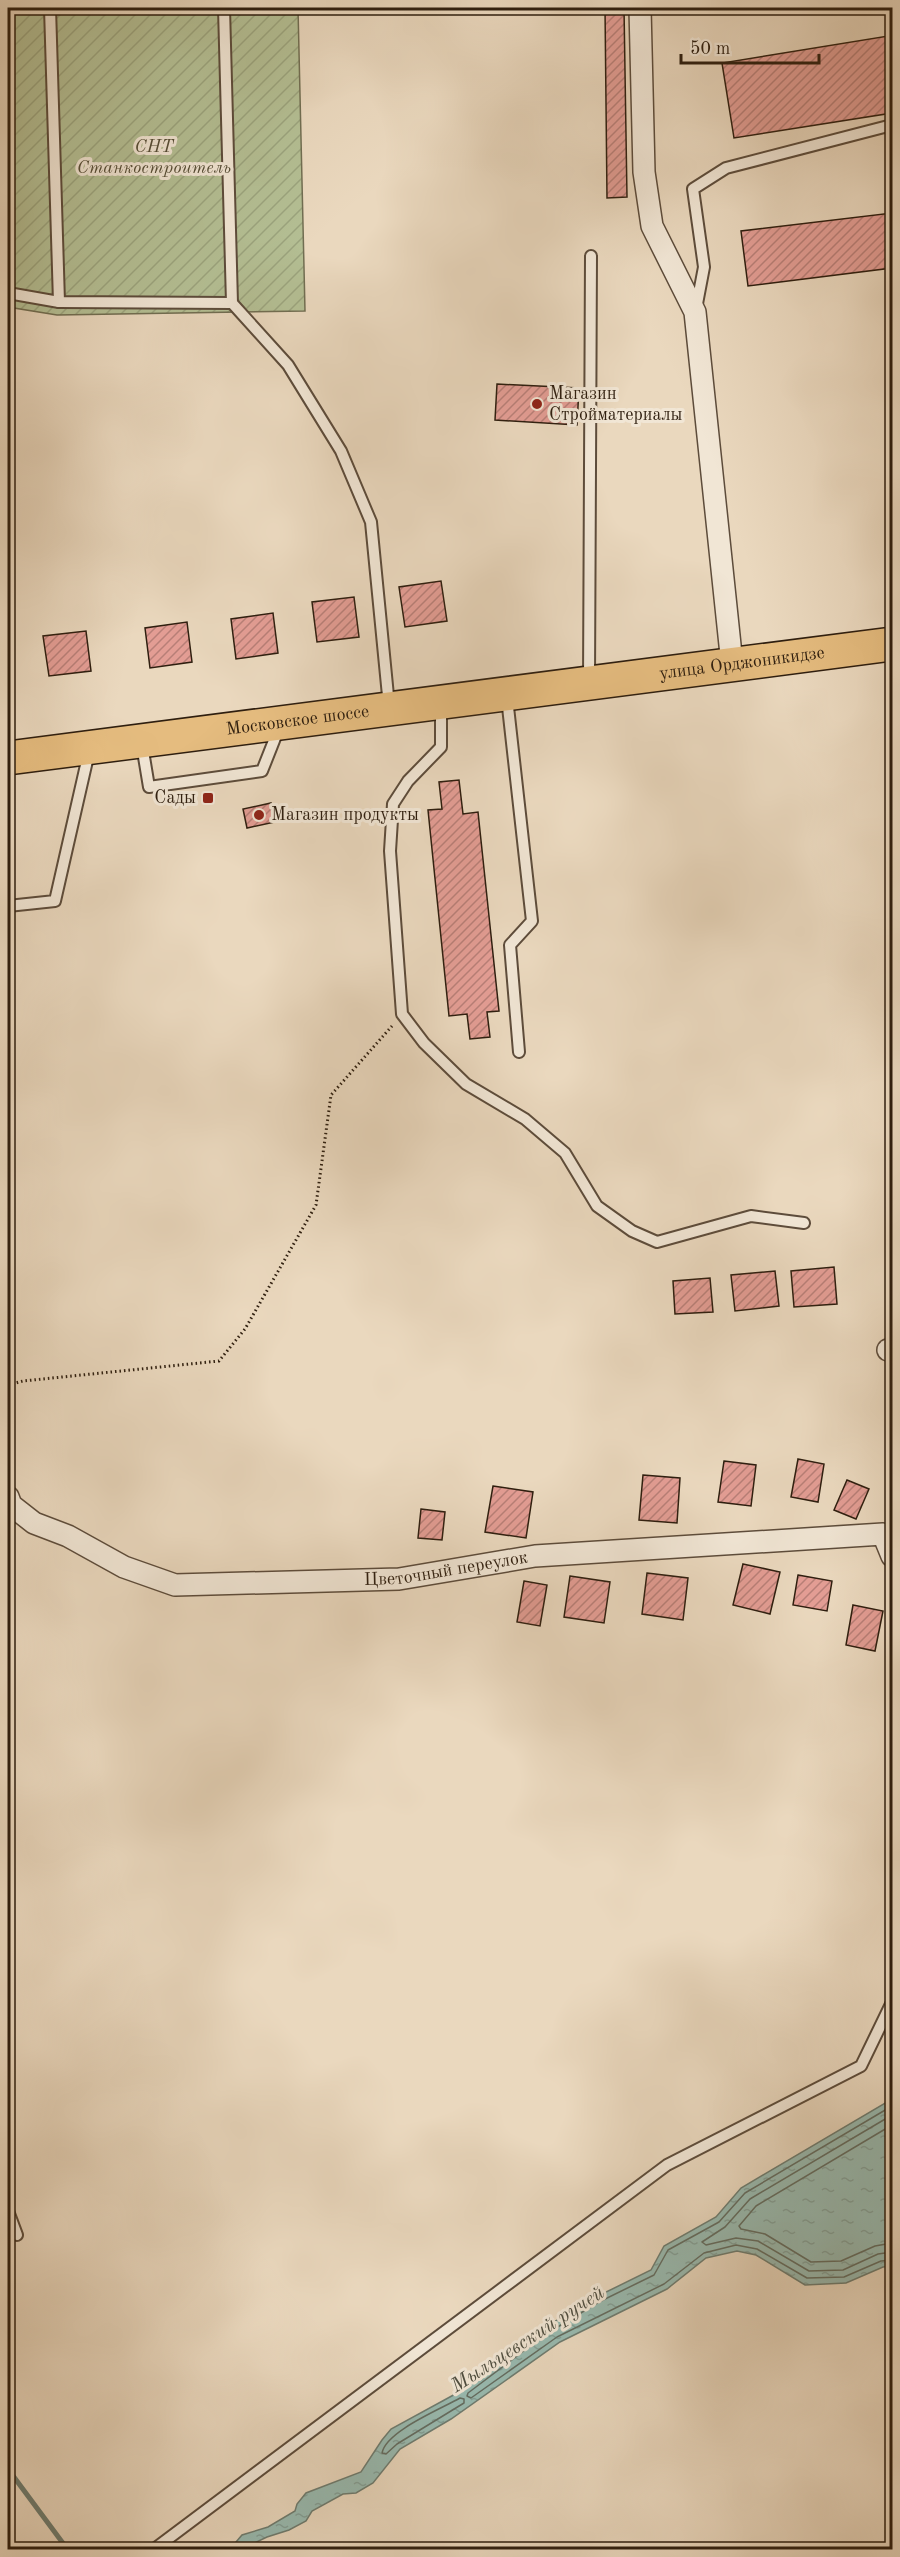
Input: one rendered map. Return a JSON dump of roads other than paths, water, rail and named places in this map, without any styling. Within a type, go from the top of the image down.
[{"type":"main road","name":"улица Орджоникидзе","points":[[589,684],[892,644]]},
{"type":"main road","name":"Московское шоссе","points":[[8,758],[589,684]]},
{"type":"street","points":[[640,8],[644,172],[652,226],[695,312],[732,664]]},
{"type":"street","name":"Цветочный переулок","points":[[8,1497],[11,1505],[34,1522],[68,1536],[124,1567],[175,1585],[399,1579],[535,1556],[883,1534],[892,1556]]},
{"type":"lane","points":[[50,8],[59,302]]},
{"type":"lane","points":[[224,8],[232,303],[288,365],[341,451],[371,522],[389,710]]},
{"type":"lane","points":[[695,312],[704,267],[693,189],[726,168],[892,125]]},
{"type":"lane","points":[[589,684],[591,256]]},
{"type":"lane","points":[[8,293],[59,302],[232,303]]},
{"type":"lane","points":[[507,695],[532,921],[510,945],[519,1052]]},
{"type":"lane","points":[[441,703],[441,747],[408,781],[393,804],[390,851],[402,1014],[424,1043],[466,1084],[525,1119],[565,1153],[597,1206],[632,1231],[657,1242],[751,1216],[804,1222]]},
{"type":"lane","points":[[142,741],[149,787],[262,771],[281,724]]},
{"type":"lane","points":[[8,906],[55,902],[90,748]]},
{"type":"lane","points":[[153,2550],[667,2165],[861,2066],[892,2002]]},
{"type":"lane","points":[[8,2211],[17,2235]]},
{"type":"water","name":"Мыльцевский ручей","points":[[892,2099],[892,2266],[883,2267],[846,2283],[805,2285],[756,2255],[737,2251],[706,2258],[667,2289],[560,2342],[451,2419],[400,2449],[373,2483],[356,2493],[343,2494],[312,2511],[306,2521],[289,2530],[242,2549],[230,2549],[242,2535],[268,2527],[295,2511],[297,2504],[306,2493],[361,2472],[391,2429],[459,2392],[542,2329],[596,2297],[651,2270],[664,2246],[716,2217],[741,2188]]},
{"type":"waterway","points":[[8,2469],[68,2550]]},
{"type":"place","name":"Магазин Стройматериалы","points":[[537,404]]},
{"type":"place","name":"Сады","points":[[208,798]]},
{"type":"place","name":"Магазин продукты","points":[[259,815]]},
{"type":"park label","name":"СНТ Станкостроитель","points":[[154,157]]}]
